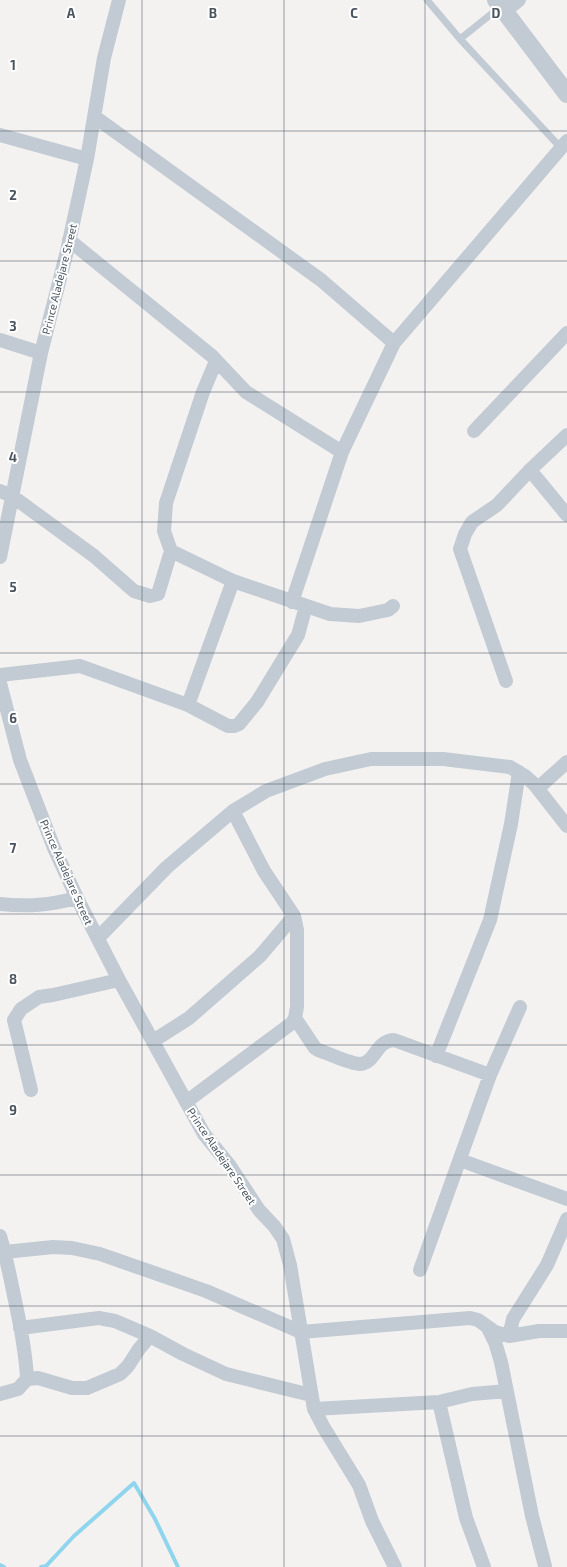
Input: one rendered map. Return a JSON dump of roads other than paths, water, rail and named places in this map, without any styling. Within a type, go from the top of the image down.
[{"type":"street","name":"Prince Aladejare Street","points":[[0,557],[6,494],[69,240],[87,159],[104,58],[119,0]]},
{"type":"street","points":[[519,0],[500,6],[567,94]]},
{"type":"street","points":[[95,117],[321,280],[394,343]]},
{"type":"street","points":[[0,135],[87,159]]},
{"type":"street","points":[[292,602],[342,452],[394,343],[564,144]]},
{"type":"street","points":[[69,240],[216,361],[246,392],[342,452]]},
{"type":"street","points":[[474,431],[567,333]]},
{"type":"street","points":[[0,340],[41,354]]},
{"type":"street","points":[[6,494],[94,556],[134,590],[144,595],[153,596],[158,594],[171,551],[164,530],[166,503],[203,392],[216,361]]},
{"type":"street","points":[[506,681],[460,549],[464,534],[472,522],[497,505],[530,470],[567,435]]},
{"type":"street","points":[[530,470],[567,515]]},
{"type":"street","points":[[171,551],[233,581],[330,614],[358,616],[388,610],[393,606]]},
{"type":"street","points":[[188,705],[233,581]]},
{"type":"street","points":[[0,675],[80,666],[188,705],[228,726],[234,726],[239,724],[257,702],[298,635],[306,606]]},
{"type":"street","name":"Prince Aladejare Street","points":[[0,683],[20,760],[54,848],[77,898],[119,980],[204,1134],[230,1166],[259,1210],[274,1226],[282,1239],[290,1265],[314,1409],[359,1485],[372,1521],[395,1567]]},
{"type":"street","points":[[98,938],[167,867],[233,810],[266,791],[325,769],[371,759],[443,759],[510,767],[525,776],[538,788],[567,826]]},
{"type":"street","points":[[538,788],[567,762]]},
{"type":"street","points":[[436,1056],[490,920],[511,824],[519,772]]},
{"type":"street","points":[[186,1102],[292,1023],[295,1018],[297,1007],[298,930],[294,916],[264,871],[233,810]]},
{"type":"street","points":[[0,904],[23,907],[56,904],[77,898]]},
{"type":"street","points":[[153,1041],[189,1018],[260,956],[294,916]]},
{"type":"street","points":[[31,1090],[14,1020],[22,1009],[39,997],[119,980]]},
{"type":"street","points":[[420,1270],[490,1075],[520,1007]]},
{"type":"street","points":[[295,1018],[315,1048],[358,1064],[368,1062],[384,1042],[394,1040],[490,1075]]},
{"type":"street","points":[[460,1160],[567,1199]]},
{"type":"street","points":[[501,1362],[511,1336],[513,1320],[547,1265],[567,1219]]},
{"type":"street","points":[[0,1236],[5,1252],[20,1328],[27,1379]]},
{"type":"street","points":[[5,1252],[53,1247],[72,1248],[100,1254],[206,1291],[301,1332],[470,1318],[478,1320],[494,1332],[511,1336],[539,1331],[567,1331]]},
{"type":"street","points":[[20,1328],[99,1318],[115,1321],[150,1336],[183,1354],[226,1374],[311,1394]]},
{"type":"street","points":[[488,1328],[495,1342],[501,1362],[532,1516],[546,1566]]},
{"type":"street","points":[[0,1394],[18,1389],[27,1379],[38,1378],[72,1388],[87,1388],[120,1374],[128,1366],[150,1336]]},
{"type":"street","points":[[314,1409],[439,1402],[472,1394],[507,1391]]},
{"type":"street","points":[[439,1402],[466,1518],[484,1567]]},
{"type":"lane","points":[[427,0],[460,39],[564,144]]},
{"type":"lane","points":[[460,39],[500,6]]},
{"type":"waterway","points":[[41,1567],[46,1566],[74,1536],[134,1483],[155,1519],[178,1567]]},
{"type":"waterway","points":[[0,1565],[4,1567]]}]
